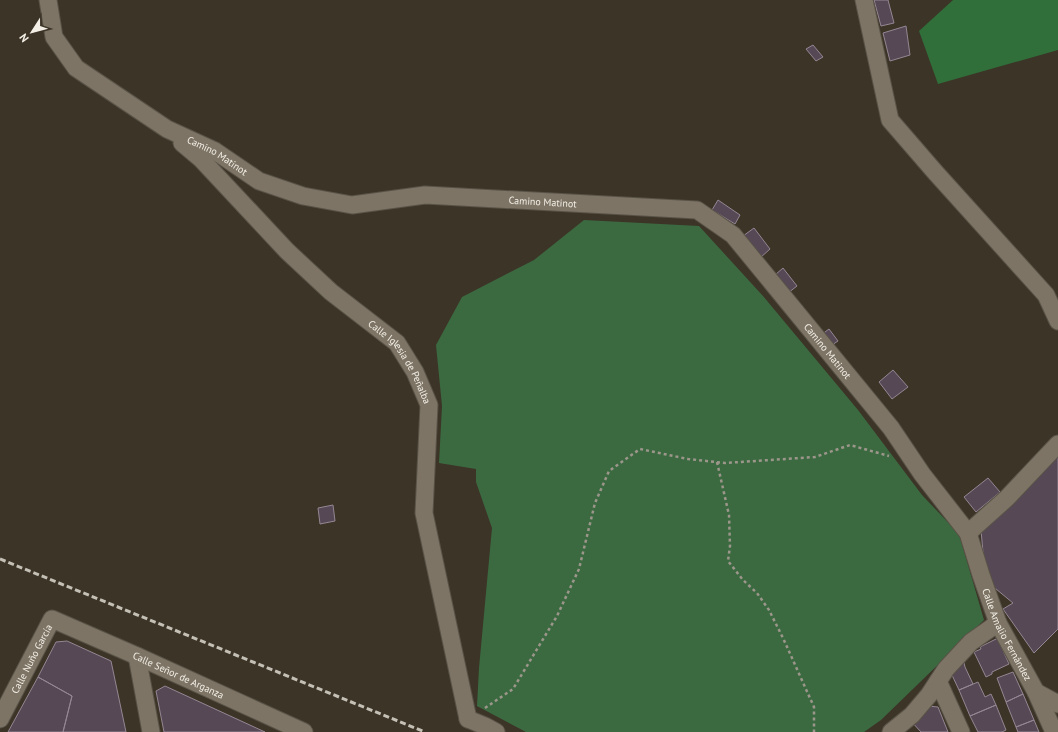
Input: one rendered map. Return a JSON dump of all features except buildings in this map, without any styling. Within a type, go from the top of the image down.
[{"type":"street","name":"Camino Matinot","points":[[48,0],[54,37],[76,68],[166,129],[215,151],[259,181],[303,196],[352,205],[426,195],[697,210],[732,235],[891,428],[914,463],[968,533]]},
{"type":"street","points":[[864,0],[890,120],[1046,295],[1058,320]]},
{"type":"street","name":"Calle Iglesia de Peñalba","points":[[166,129],[200,159],[287,250],[331,292],[397,343],[416,372],[429,405],[424,513],[465,726]]},
{"type":"street","points":[[968,533],[1007,498],[1058,444]]},
{"type":"street","name":"Calle Amalio Fernández","points":[[968,533],[998,623],[1036,692],[1054,732]]},
{"type":"street","name":"Calle Señor de Arganza","points":[[52,620],[137,656],[304,732]]},
{"type":"street","name":"Calle Nuño García","points":[[0,720],[52,620]]},
{"type":"street","points":[[891,732],[912,715],[929,695],[946,669],[971,642],[998,623]]},
{"type":"street","points":[[137,656],[151,732]]},
{"type":"street","points":[[938,681],[961,732]]},
{"type":"street","points":[[1036,692],[1058,704]]},
{"type":"street","points":[[465,726],[485,726],[496,732]]},
{"type":"path","points":[[465,726],[513,689],[557,616],[579,569],[595,503],[609,471],[640,449],[688,459],[725,463],[815,457],[850,445],[914,463]]},
{"type":"path","points":[[717,462],[729,514],[730,546],[728,561],[743,580],[757,593],[776,624],[814,707],[814,732]]},
{"type":"green space","points":[[953,0],[1058,0],[1058,50],[938,84],[919,31]]},
{"type":"green space","points":[[584,220],[699,226],[763,296],[858,410],[922,495],[959,534],[984,620],[881,720],[864,732],[526,732],[477,706],[492,528],[476,482],[476,469],[439,463],[442,406],[436,345],[462,297],[534,260]]},
{"type":"railway","points":[[0,559],[425,732]]}]
